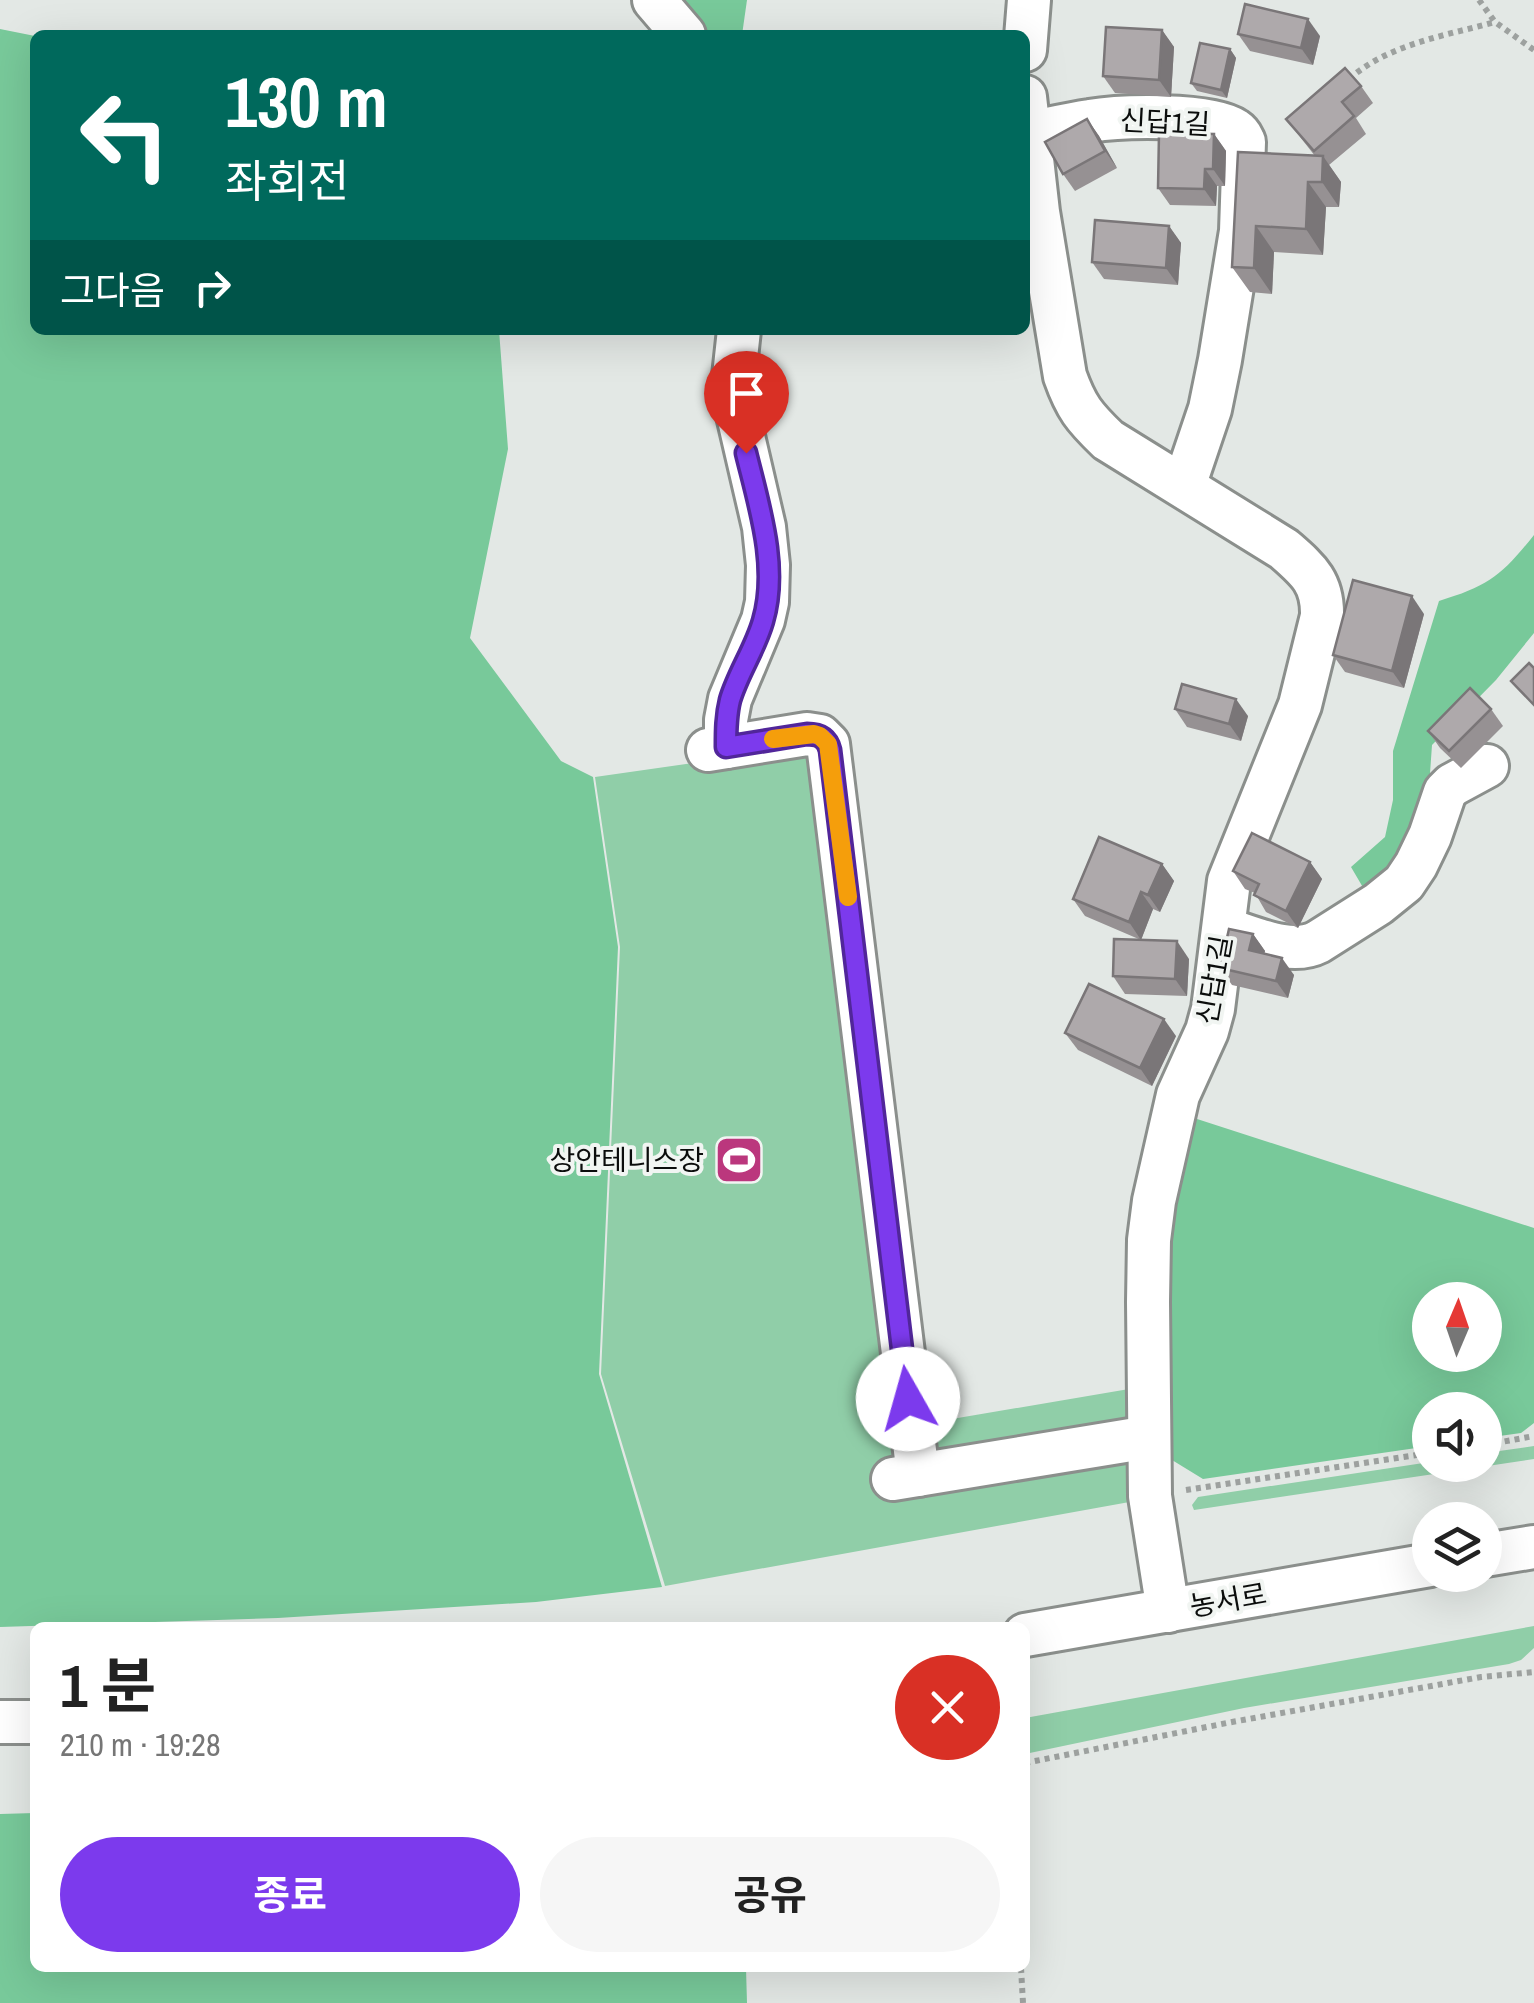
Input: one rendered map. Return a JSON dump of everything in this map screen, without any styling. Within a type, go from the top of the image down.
[{"type":"street","points":[[654,0],[680,30]]},
{"type":"street","points":[[1027,30],[1030,0]]},
{"type":"street","name":"신답1길","points":[[1030,115],[1216,122],[1240,133],[1244,142],[1242,231],[1220,360],[1210,410],[1184,486]]},
{"type":"street","name":"신답1길","points":[[1030,141],[1065,376],[1084,418],[1108,440],[1284,549],[1318,585],[1322,602],[1300,705],[1230,881],[1213,1010],[1178,1094],[1154,1201],[1149,1240],[1150,1496],[1168,1611]]},
{"type":"street","points":[[738,335],[733,385],[764,527],[768,584],[763,620],[730,699],[717,748],[807,734],[820,736],[830,750],[905,1477],[1148,1437]]},
{"type":"street","points":[[1224,929],[1282,945],[1309,947],[1318,942],[1404,883],[1430,836],[1445,792],[1487,766]]},
{"type":"street","points":[[1502,1552],[1534,1546]]},
{"type":"street","name":"농서로","points":[[1030,1634],[1412,1568]]},
{"type":"street","points":[[0,1722],[30,1722]]},
{"type":"path","points":[[1479,0],[1495,22],[1534,50]]},
{"type":"path","points":[[1348,80],[1387,53],[1495,22]]},
{"type":"path","points":[[1502,1442],[1534,1436]]},
{"type":"path","points":[[1150,1496],[1412,1456]]},
{"type":"path","points":[[1030,1762],[1442,1684],[1534,1672]]},
{"type":"path","points":[[1021,1972],[1023,2003]]},
{"type":"green space","points":[[665,0],[747,0],[743,30],[689,30]]},
{"type":"green space","points":[[0,29],[30,35],[30,335],[499,335],[508,449],[470,638],[561,761],[593,777],[618,947],[599,1374],[662,1587],[536,1602],[278,1618],[30,1622],[30,1626],[0,1627]]},
{"type":"green space","points":[[1534,535],[1534,633],[1496,680],[1432,745],[1428,802],[1419,834],[1368,896],[1351,867],[1385,837],[1393,800],[1393,751],[1439,601],[1493,577]]},
{"type":"green space","name":"상안테니스장","points":[[812,746],[905,1427],[1129,1389],[1135,1501],[665,1586],[601,1374],[620,947],[595,777]]},
{"type":"green space","points":[[1194,1118],[1534,1228],[1534,1423],[1521,1433],[1502,1436],[1502,1392],[1412,1392],[1412,1449],[1203,1479],[1172,1460],[1167,1417],[1169,1239]]},
{"type":"green space","points":[[1534,1446],[1534,1459],[1502,1464],[1502,1451]]},
{"type":"green space","points":[[1412,1465],[1412,1477],[1194,1510],[1192,1505],[1198,1497]]},
{"type":"green space","points":[[1534,1626],[1534,1648],[1521,1660],[1509,1664],[1244,1708],[1030,1753],[1030,1717]]},
{"type":"green space","points":[[30,1813],[30,1972],[746,1972],[747,2003],[0,2003],[0,1814]]},
{"type":"building","points":[[1245,4],[1308,19],[1301,48],[1238,34]]},
{"type":"building","points":[[1106,27],[1162,30],[1159,80],[1103,76]]},
{"type":"building","points":[[1200,43],[1230,49],[1221,90],[1191,83]]},
{"type":"building","points":[[1345,68],[1361,86],[1342,102],[1354,116],[1314,151],[1286,119]]},
{"type":"building","points":[[1087,119],[1105,151],[1063,174],[1045,142]]},
{"type":"building","points":[[1159,133],[1214,134],[1213,169],[1205,169],[1204,189],[1158,188]]},
{"type":"building","points":[[1238,152],[1323,156],[1322,182],[1308,182],[1306,229],[1256,226],[1254,268],[1232,267]]},
{"type":"building","points":[[1095,220],[1169,226],[1166,268],[1092,262]]},
{"type":"building","points":[[1353,580],[1412,596],[1392,671],[1333,655]]},
{"type":"building","points":[[1529,663],[1534,668],[1534,705],[1511,681]]},
{"type":"building","points":[[1182,684],[1236,699],[1229,724],[1175,709]]},
{"type":"building","points":[[1470,688],[1491,709],[1449,751],[1428,731]]},
{"type":"building","points":[[1252,833],[1310,862],[1286,911],[1254,895],[1259,884],[1233,871]]},
{"type":"building","points":[[1099,837],[1162,864],[1148,895],[1141,892],[1129,922],[1073,899]]},
{"type":"building","points":[[1229,929],[1253,934],[1249,950],[1282,958],[1276,981],[1220,968]]},
{"type":"building","points":[[1114,939],[1177,941],[1175,979],[1113,976]]},
{"type":"building","points":[[1089,984],[1164,1019],[1140,1068],[1065,1033]]},
{"type":"slow traffic","points":[[773,739],[814,734],[828,744],[848,897]]},
{"type":"place","name":"상안테니스장","points":[[739,1160]]},
{"type":"route","points":[[746,453],[764,527],[767,602],[756,640],[730,699],[726,747],[814,734],[825,739],[830,750],[908,1399]]}]
